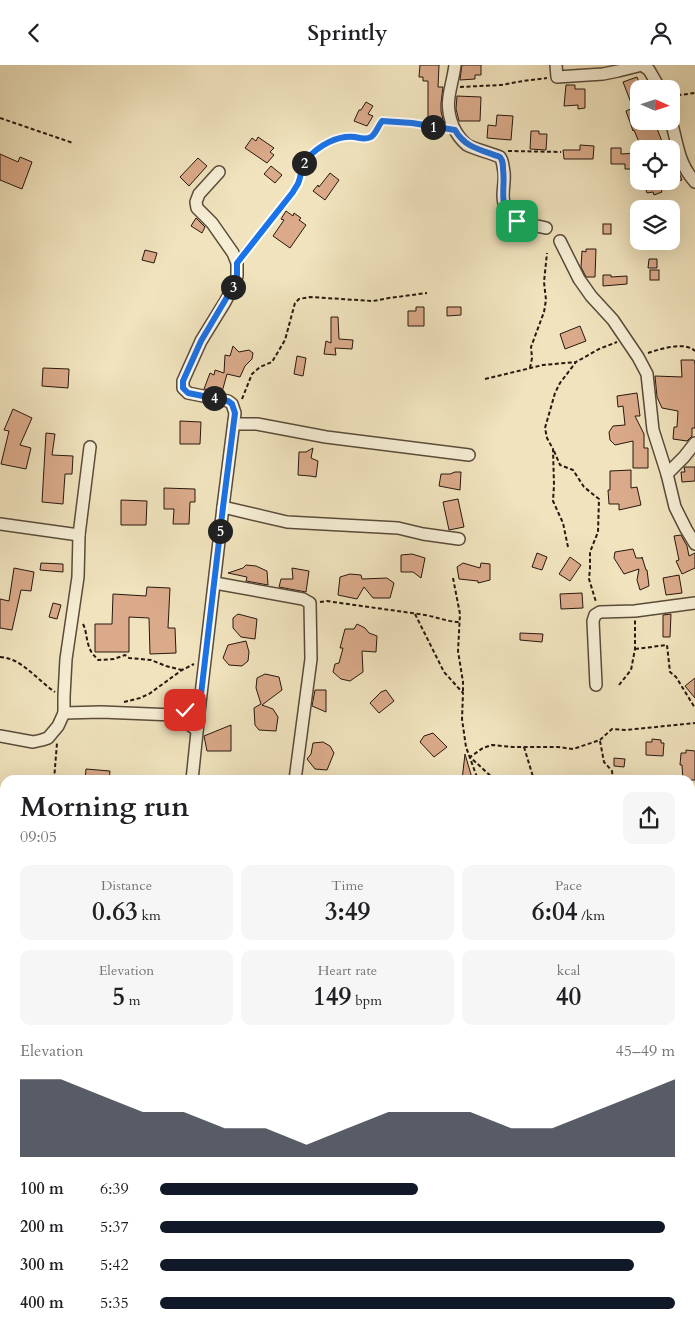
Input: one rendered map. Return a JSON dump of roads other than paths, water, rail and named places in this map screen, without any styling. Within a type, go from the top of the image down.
[{"type":"street","points":[[455,65],[448,110],[455,130],[468,145],[500,157],[502,160],[504,177],[503,198],[505,209],[509,216],[517,221],[546,227]]},
{"type":"street","points":[[556,65],[557,77],[603,74],[642,65],[649,70],[655,80]]},
{"type":"street","points":[[673,130],[681,162],[695,182]]},
{"type":"street","points":[[192,775],[235,419],[232,404],[228,401],[188,393],[183,388],[183,381],[201,341],[233,287],[237,276],[237,263],[234,253],[212,223],[196,208],[199,194],[220,172]]},
{"type":"street","points":[[560,241],[579,279],[626,338],[647,374],[652,430],[668,474],[675,507],[695,544]]},
{"type":"street","points":[[235,419],[257,425],[326,437],[468,455]]},
{"type":"street","points":[[668,474],[695,443]]},
{"type":"street","points":[[0,736],[33,742],[42,741],[58,726],[64,713],[66,659],[78,577],[79,535],[90,447]]},
{"type":"street","points":[[223,507],[287,522],[398,528],[459,539]]},
{"type":"street","points":[[0,525],[79,535]]},
{"type":"street","points":[[215,583],[303,599],[310,603],[310,659],[296,775]]},
{"type":"street","points":[[596,685],[593,621],[595,615],[600,612],[635,611],[695,603]]},
{"type":"street","points":[[64,713],[101,712],[174,715],[200,703]]},
{"type":"street","points":[[174,715],[197,730]]}]
